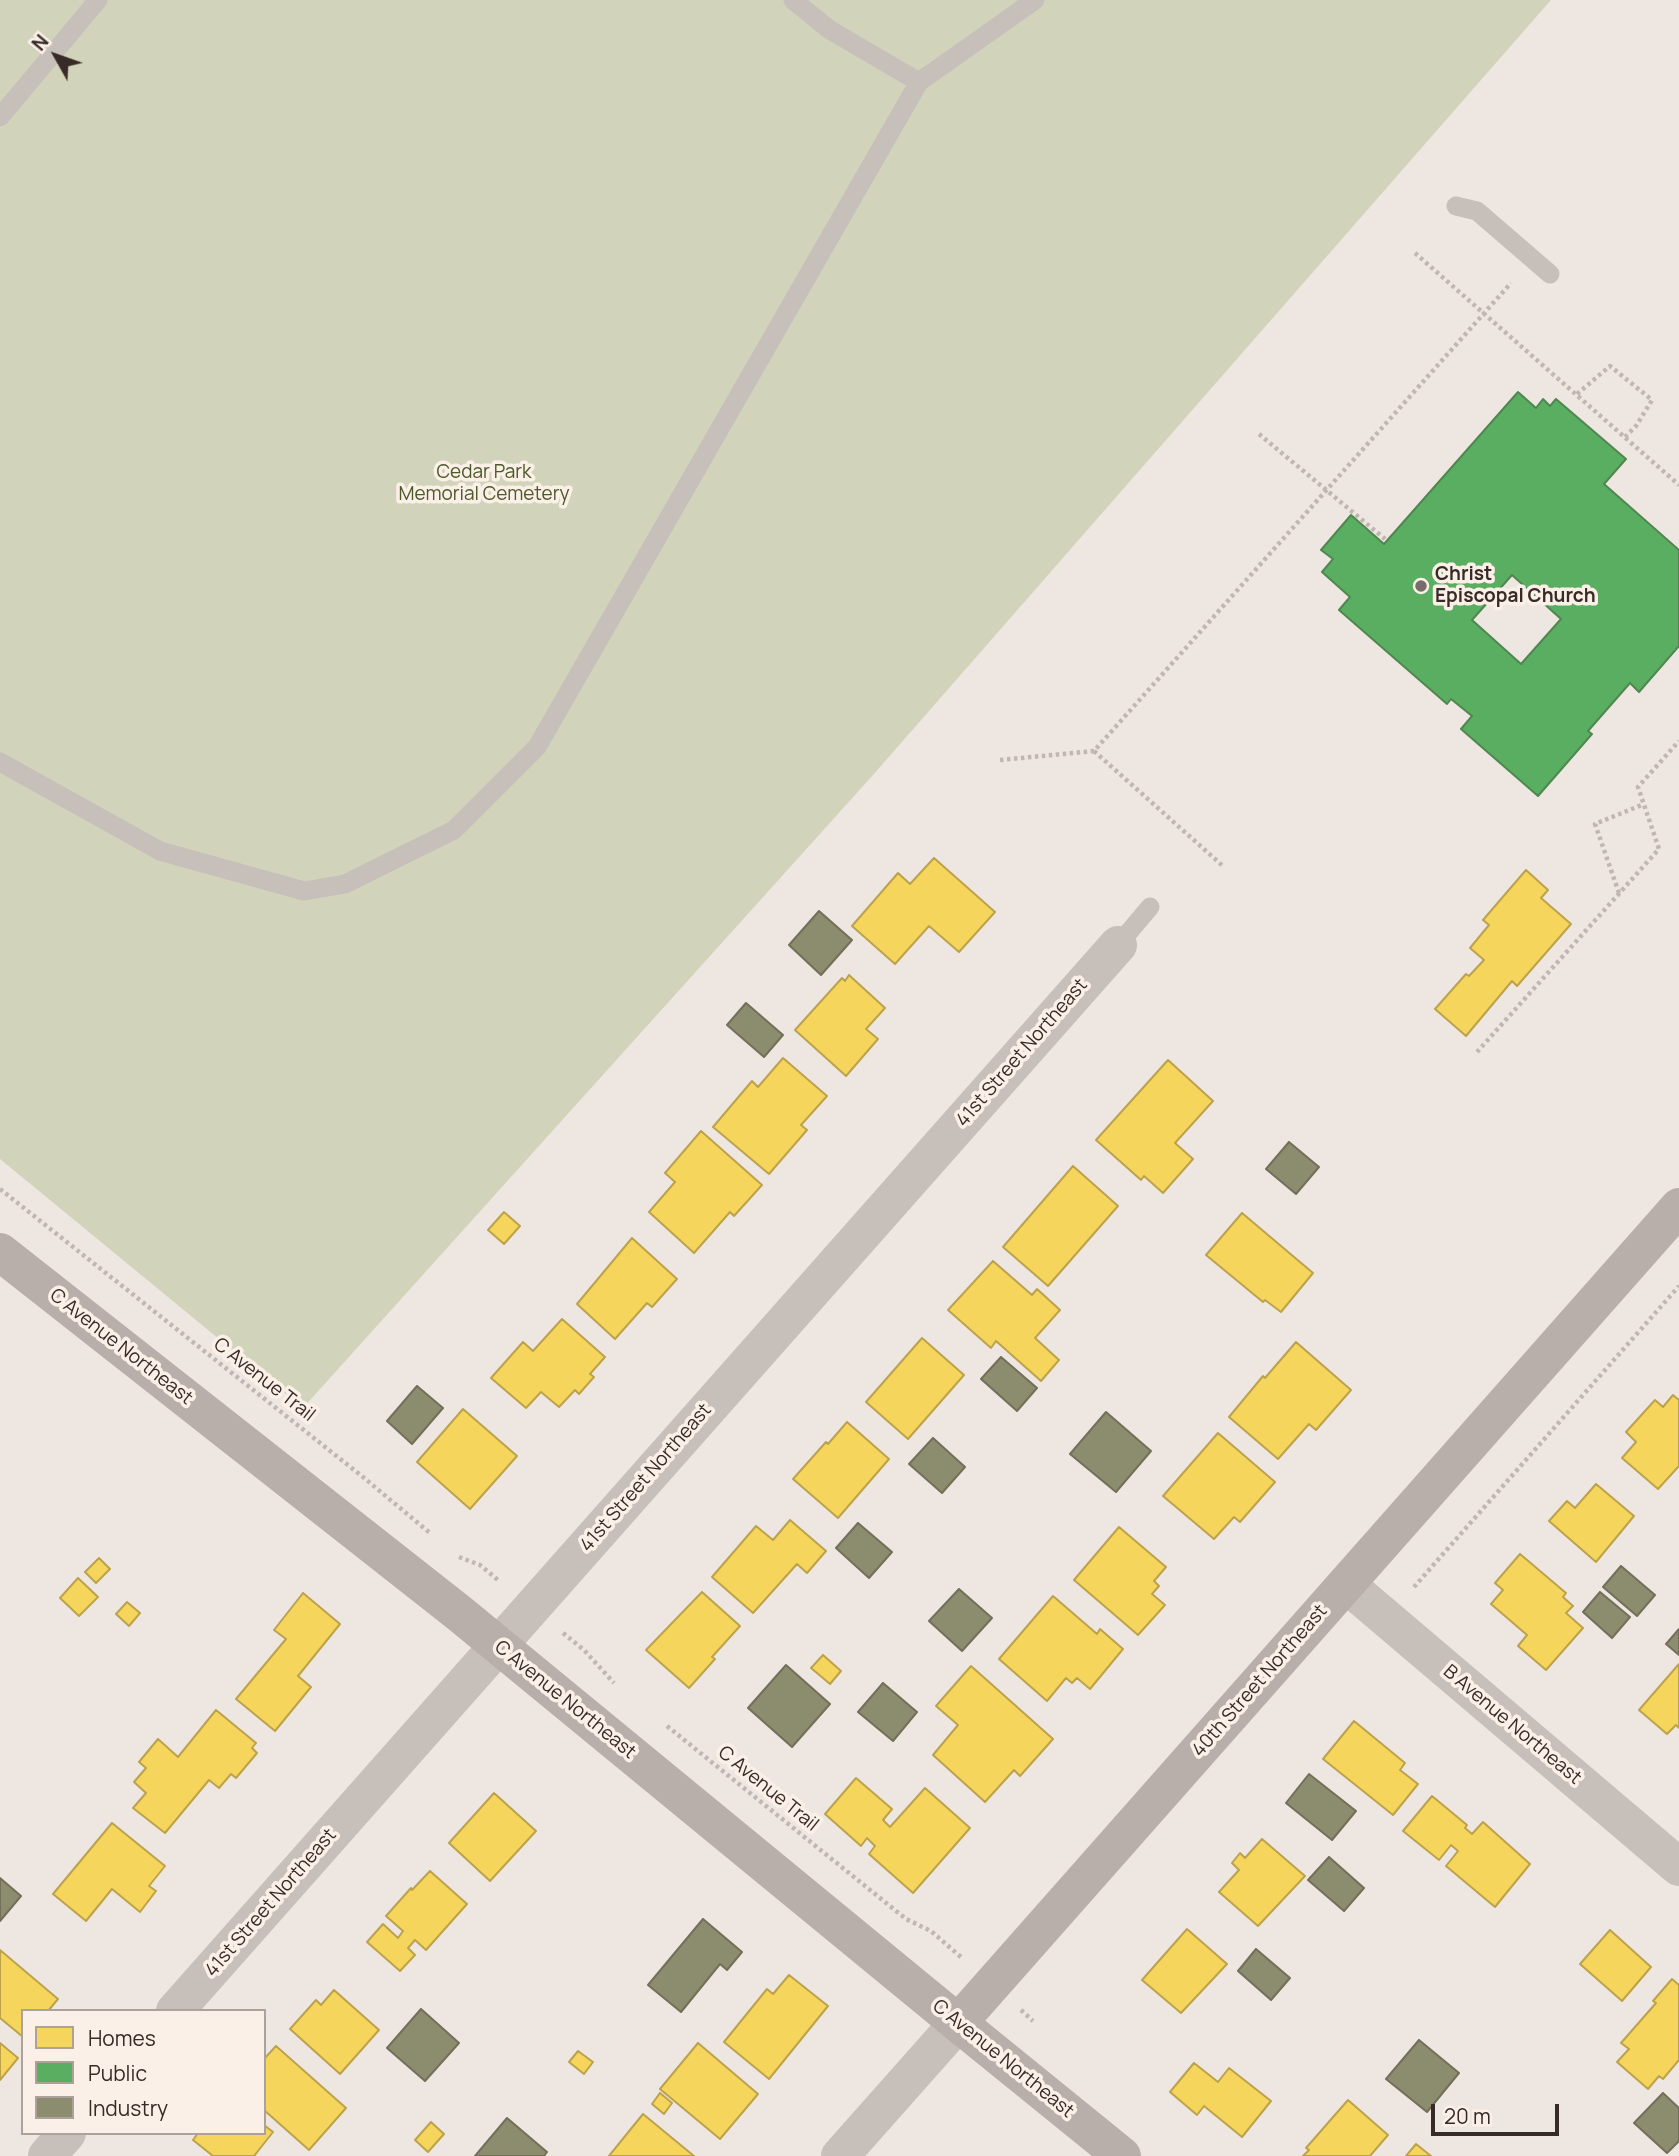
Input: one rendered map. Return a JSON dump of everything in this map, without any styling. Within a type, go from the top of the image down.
[{"type":"street","name":"41st Street Northeast","points":[[177,2009],[1118,945]]},
{"type":"street","name":"40th Street Northeast","points":[[840,2156],[1679,1207]]},
{"type":"street","name":"C Avenue Northeast","points":[[0,1252],[498,1645],[1122,2156]]},
{"type":"street","name":"B Avenue Northeast","points":[[1346,1584],[1679,1867]]},
{"type":"street","points":[[47,2156],[65,2135]]},
{"type":"lane","points":[[0,117],[99,0]]},
{"type":"lane","points":[[793,0],[830,30],[919,82]]},
{"type":"lane","points":[[0,762],[160,851],[304,891],[345,884],[454,830],[537,747],[919,82],[1035,0]]},
{"type":"lane","points":[[1456,206],[1477,211],[1550,274]]},
{"type":"lane","points":[[1118,945],[1150,907]]},
{"type":"path","points":[[1415,254],[1679,485]]},
{"type":"path","points":[[1000,760],[1094,751],[1533,259]]},
{"type":"path","points":[[1577,394],[1610,366],[1652,400],[1636,426],[1625,437]]},
{"type":"path","points":[[1259,434],[1385,539]]},
{"type":"path","points":[[1477,1052],[1659,849],[1638,787],[1679,741]]},
{"type":"path","points":[[1094,751],[1224,867]]},
{"type":"path","points":[[1619,894],[1595,824],[1644,804]]},
{"type":"path","name":"C Avenue Trail","points":[[0,1189],[352,1468],[432,1535]]},
{"type":"path","points":[[1411,1590],[1679,1286]]},
{"type":"path","points":[[452,1552],[464,1560],[480,1565],[501,1582]]},
{"type":"path","points":[[560,1631],[584,1650],[620,1688]]},
{"type":"path","name":"C Avenue Trail","points":[[662,1722],[906,1919],[931,1931],[965,1960]]},
{"type":"path","points":[[1020,2009],[1033,2021]]},
{"type":"green space","name":"Cedar Park Memorial Cemetery","points":[[0,0],[1551,0],[873,775],[303,1408],[0,1159]]},
{"type":"building: Homes","points":[[934,858],[995,912],[959,952],[929,926],[895,964],[852,926],[898,873],[910,884]]},
{"type":"building: Homes","points":[[1526,870],[1548,890],[1541,898],[1571,924],[1517,986],[1512,981],[1466,1036],[1435,1009],[1466,974],[1469,976],[1484,960],[1470,948],[1489,925],[1483,920]]},
{"type":"building: Homes","points":[[849,975],[885,1008],[866,1029],[878,1039],[846,1076],[795,1030],[842,978],[845,981]]},
{"type":"building: Homes","points":[[783,1058],[827,1096],[801,1125],[807,1130],[769,1174],[713,1127],[752,1081],[758,1087]]},
{"type":"building: Homes","points":[[1168,1060],[1213,1101],[1175,1143],[1193,1159],[1163,1193],[1144,1176],[1141,1180],[1096,1140]]},
{"type":"building: Homes","points":[[701,1131],[762,1185],[734,1216],[730,1212],[694,1253],[649,1212],[675,1182],[665,1173]]},
{"type":"building: Homes","points":[[1073,1166],[1118,1206],[1048,1286],[1003,1247]]},
{"type":"building: Homes","points":[[504,1212],[520,1226],[504,1244],[488,1230]]},
{"type":"building: Homes","points":[[1242,1213],[1313,1273],[1281,1312],[1265,1300],[1263,1302],[1206,1255]]},
{"type":"building: Homes","points":[[632,1238],[677,1279],[652,1307],[647,1303],[615,1339],[577,1304]]},
{"type":"building: Homes","points":[[993,1261],[1032,1295],[1037,1289],[1060,1310],[1035,1338],[1059,1360],[1041,1381],[996,1341],[991,1348],[948,1310]]},
{"type":"building: Homes","points":[[562,1319],[605,1357],[590,1374],[594,1377],[579,1394],[575,1390],[559,1407],[541,1392],[526,1408],[491,1378],[523,1342],[533,1351]]},
{"type":"building: Homes","points":[[922,1338],[964,1375],[908,1439],[866,1402]]},
{"type":"building: Homes","points":[[1296,1342],[1351,1390],[1316,1430],[1309,1424],[1278,1459],[1229,1417]]},
{"type":"building: Homes","points":[[1673,1395],[1679,1400],[1679,1466],[1658,1489],[1622,1458],[1636,1442],[1626,1432],[1655,1400],[1663,1407]]},
{"type":"building: Homes","points":[[463,1409],[517,1456],[470,1509],[417,1462]]},
{"type":"building: Homes","points":[[847,1422],[889,1459],[838,1518],[793,1479]]},
{"type":"building: Homes","points":[[1218,1433],[1275,1482],[1240,1522],[1234,1517],[1214,1539],[1163,1496]]},
{"type":"building: Homes","points":[[1596,1484],[1634,1516],[1596,1562],[1549,1521],[1567,1501],[1575,1508]]},
{"type":"building: Homes","points":[[790,1520],[826,1551],[807,1573],[797,1564],[753,1613],[712,1577],[756,1526],[773,1540]]},
{"type":"building: Homes","points":[[1119,1527],[1166,1567],[1154,1581],[1159,1586],[1152,1594],[1165,1605],[1138,1635],[1074,1580]]},
{"type":"building: Homes","points":[[1520,1554],[1566,1593],[1563,1597],[1573,1606],[1566,1613],[1583,1628],[1546,1670],[1518,1646],[1527,1635],[1491,1604],[1503,1590],[1495,1583]]},
{"type":"building: Homes","points":[[99,1558],[110,1569],[96,1583],[85,1572]]},
{"type":"building: Homes","points":[[78,1578],[98,1597],[79,1616],[60,1598]]},
{"type":"building: Homes","points":[[702,1592],[740,1626],[689,1688],[646,1650]]},
{"type":"building: Homes","points":[[303,1593],[340,1624],[298,1676],[311,1687],[275,1731],[236,1699],[286,1639],[274,1630]]},
{"type":"building: Homes","points":[[1053,1596],[1097,1634],[1100,1629],[1123,1649],[1090,1689],[1077,1678],[1072,1683],[1066,1678],[1047,1701],[999,1659]]},
{"type":"building: Homes","points":[[127,1602],[140,1613],[129,1626],[116,1614]]},
{"type":"building: Homes","points":[[823,1655],[841,1671],[830,1684],[811,1668]]},
{"type":"building: Homes","points":[[1679,1664],[1679,1728],[1676,1725],[1667,1734],[1639,1710]]},
{"type":"building: Homes","points":[[971,1666],[1053,1739],[1020,1776],[1014,1770],[985,1802],[933,1755],[958,1725],[936,1706]]},
{"type":"building: Homes","points":[[216,1710],[256,1743],[252,1748],[257,1753],[236,1778],[231,1774],[219,1788],[209,1780],[165,1833],[133,1808],[146,1793],[134,1782],[146,1768],[139,1762],[158,1739],[178,1757]]},
{"type":"building: Homes","points":[[1354,1721],[1405,1763],[1400,1770],[1418,1784],[1393,1815],[1323,1759]]},
{"type":"building: Homes","points":[[856,1778],[892,1809],[883,1820],[890,1827],[925,1788],[970,1828],[913,1893],[869,1854],[875,1846],[867,1838],[861,1846],[825,1814]]},
{"type":"building: Homes","points":[[494,1793],[536,1831],[490,1881],[449,1843]]},
{"type":"building: Homes","points":[[1432,1796],[1467,1825],[1465,1828],[1472,1834],[1483,1822],[1530,1864],[1495,1907],[1446,1866],[1458,1851],[1451,1845],[1439,1860],[1403,1831]]},
{"type":"building: Homes","points":[[112,1823],[165,1866],[149,1886],[156,1891],[140,1912],[112,1889],[86,1921],[53,1894]]},
{"type":"building: Homes","points":[[1262,1839],[1305,1876],[1258,1926],[1219,1892],[1239,1870],[1232,1863],[1240,1853],[1245,1858]]},
{"type":"building: Homes","points":[[430,1871],[467,1904],[426,1950],[415,1940],[408,1948],[415,1955],[400,1971],[367,1942],[383,1924],[398,1938],[403,1931],[386,1916]]},
{"type":"building: Homes","points":[[1187,1929],[1227,1964],[1181,2013],[1142,1980]]},
{"type":"building: Homes","points":[[1610,1930],[1651,1967],[1622,2001],[1580,1964]]},
{"type":"building: Homes","points":[[0,1950],[58,1999],[50,2009],[21,2009],[21,2035],[0,2018]]},
{"type":"building: Homes","points":[[789,1975],[828,2006],[769,2079],[724,2042],[767,1989],[773,1994]]},
{"type":"building: Homes","points":[[1672,1979],[1679,1985],[1679,2060],[1663,2079],[1659,2076],[1648,2089],[1617,2062],[1629,2049],[1621,2043],[1656,2003],[1653,2001]]},
{"type":"building: Homes","points":[[334,1990],[379,2030],[340,2074],[290,2029],[316,2000],[321,2005]]},
{"type":"building: Homes","points":[[0,2043],[18,2058],[0,2080]]},
{"type":"building: Homes","points":[[698,2043],[758,2094],[720,2139],[660,2089]]},
{"type":"building: Homes","points":[[276,2046],[346,2108],[309,2150],[266,2112],[266,2057]]},
{"type":"building: Homes","points":[[578,2051],[593,2062],[584,2074],[569,2062]]},
{"type":"building: Homes","points":[[1194,2063],[1218,2082],[1229,2068],[1271,2101],[1242,2137],[1204,2106],[1197,2115],[1170,2092]]},
{"type":"building: Homes","points":[[660,2093],[672,2103],[664,2114],[652,2104]]},
{"type":"building: Homes","points":[[1348,2100],[1388,2135],[1370,2156],[1303,2156],[1309,2150],[1306,2148]]},
{"type":"building: Homes","points":[[643,2114],[694,2156],[609,2156]]},
{"type":"building: Homes","points":[[431,2122],[444,2134],[428,2152],[415,2140]]},
{"type":"building: Homes","points":[[266,2127],[273,2132],[254,2156],[213,2156],[193,2140],[197,2135],[266,2135]]},
{"type":"building: Homes","points":[[1416,2144],[1431,2156],[1406,2156]]},
{"type":"building: Public","name":"Christ Episcopal Church","points":[[1518,392],[1536,408],[1543,399],[1550,406],[1556,399],[1626,459],[1604,484],[1679,550],[1679,646],[1639,692],[1630,683],[1588,731],[1592,734],[1538,796],[1461,729],[1472,716],[1451,699],[1447,704],[1339,610],[1350,597],[1322,572],[1333,559],[1321,550],[1351,515],[1384,544]],"holes":[[[1512,575],[1561,619],[1521,664],[1472,620]]]},
{"type":"building: Industry","points":[[819,911],[852,940],[821,975],[789,945]]},
{"type":"building: Industry","points":[[746,1003],[783,1035],[764,1057],[727,1025]]},
{"type":"building: Industry","points":[[1289,1142],[1319,1167],[1296,1194],[1266,1169]]},
{"type":"building: Industry","points":[[1001,1357],[1037,1388],[1017,1411],[981,1379]]},
{"type":"building: Industry","points":[[417,1386],[443,1408],[412,1444],[387,1421]]},
{"type":"building: Industry","points":[[1106,1412],[1151,1451],[1116,1492],[1070,1454]]},
{"type":"building: Industry","points":[[933,1438],[965,1467],[942,1493],[909,1464]]},
{"type":"building: Industry","points":[[858,1523],[892,1552],[869,1578],[836,1548]]},
{"type":"building: Industry","points":[[1621,1566],[1655,1595],[1637,1616],[1603,1587]]},
{"type":"building: Industry","points":[[959,1589],[992,1618],[962,1651],[929,1621]]},
{"type":"building: Industry","points":[[1600,1592],[1630,1617],[1612,1638],[1583,1612]]},
{"type":"building: Industry","points":[[1679,1629],[1679,1655],[1666,1644]]},
{"type":"building: Industry","points":[[786,1665],[830,1704],[792,1747],[748,1708]]},
{"type":"building: Industry","points":[[883,1683],[917,1712],[893,1741],[858,1712]]},
{"type":"building: Industry","points":[[1309,1774],[1356,1811],[1332,1840],[1286,1803]]},
{"type":"building: Industry","points":[[1329,1857],[1364,1888],[1344,1911],[1308,1880]]},
{"type":"building: Industry","points":[[0,1878],[21,1896],[0,1921]]},
{"type":"building: Industry","points":[[703,1919],[742,1952],[727,1970],[720,1964],[681,2012],[648,1985]]},
{"type":"building: Industry","points":[[1256,1949],[1290,1978],[1271,2000],[1238,1971]]},
{"type":"building: Industry","points":[[421,2009],[459,2043],[425,2081],[387,2048]]},
{"type":"building: Industry","points":[[1419,2040],[1459,2073],[1427,2112],[1386,2079]]},
{"type":"building: Industry","points":[[1663,2093],[1679,2108],[1679,2141],[1667,2153],[1634,2123]]},
{"type":"building: Industry","points":[[507,2118],[547,2152],[544,2156],[475,2156]]},
{"type":"place","name":"Christ Episcopal Church","points":[[1421,586]]}]
